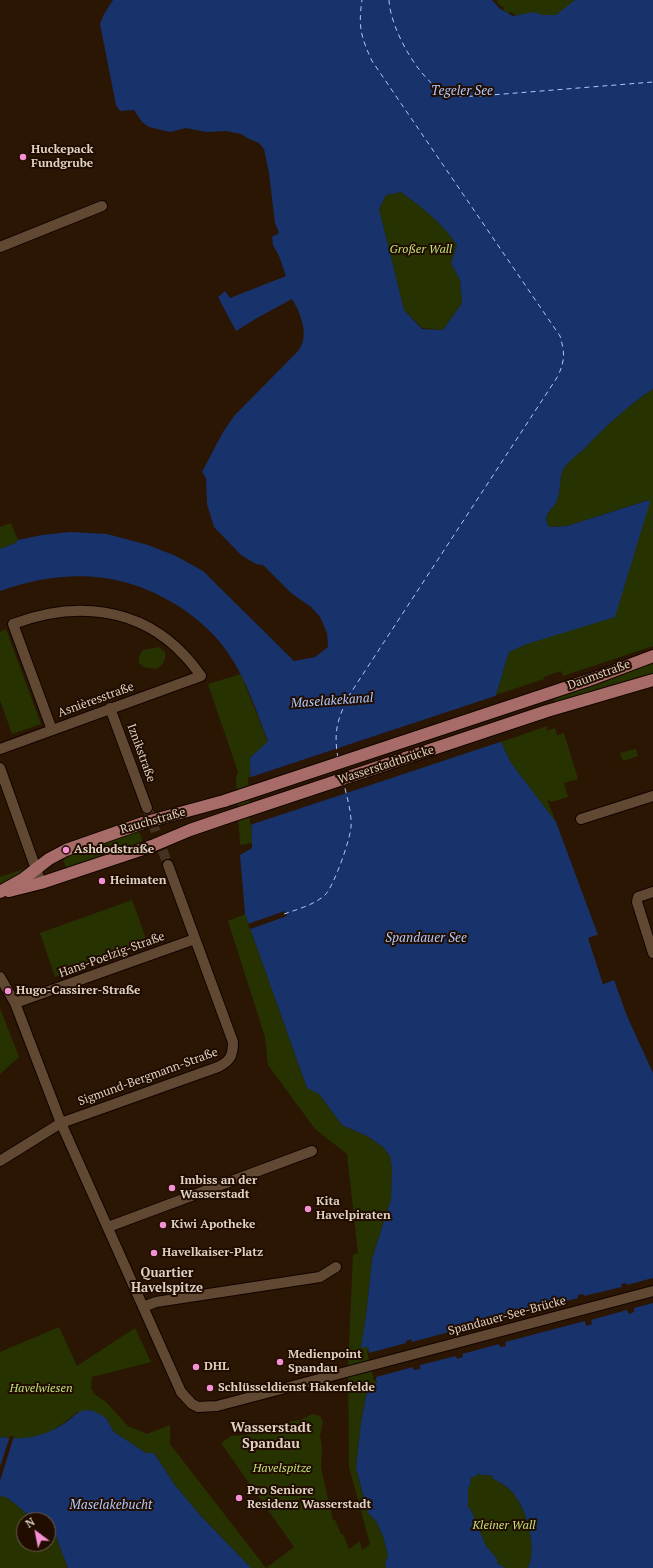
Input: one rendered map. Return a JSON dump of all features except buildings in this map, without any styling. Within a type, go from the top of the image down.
[{"type":"main road","name":"Daumstraße","points":[[546,694],[653,656]]},
{"type":"main road","name":"Daumstraße","points":[[547,711],[653,680]]},
{"type":"main road","name":"Wasserstadtbrücke","points":[[224,800],[546,694]]},
{"type":"main road","name":"Wasserstadtbrücke","points":[[225,818],[547,711]]},
{"type":"main road","name":"Rauchstraße","points":[[0,892],[23,879],[49,860],[73,846],[143,823],[184,813],[224,800]]},
{"type":"main road","name":"Rauchstraße","points":[[0,892],[41,883],[152,846],[190,830],[225,818]]},
{"type":"street","points":[[0,247],[102,206]]},
{"type":"street","name":"Asnièresstraße","points":[[0,749],[201,676],[186,657],[166,640],[146,627],[121,616],[88,610],[60,611],[39,615],[13,624],[52,730]]},
{"type":"street","name":"Iznikstraße","points":[[110,708],[147,808]]},
{"type":"street","points":[[0,768],[41,883]]},
{"type":"street","points":[[581,819],[653,796]]},
{"type":"street","name":"Sigmund-Bergmann-Straße","points":[[0,1161],[61,1123],[218,1067],[230,1059],[233,1042],[168,865]]},
{"type":"street","points":[[653,892],[638,897],[637,902],[653,953]]},
{"type":"street","name":"Hans-Poelzig-Straße","points":[[15,1003],[195,940]]},
{"type":"street","points":[[0,977],[15,1003],[61,1123],[143,1307],[156,1302],[320,1276],[336,1267]]},
{"type":"street","points":[[108,1227],[312,1151]]},
{"type":"street","name":"Spandauer-See-Brücke","points":[[143,1307],[181,1392],[192,1404],[198,1407],[217,1406],[653,1291]]},
{"type":"green space","points":[[497,0],[573,0],[582,7],[546,18],[528,19],[519,17],[511,12],[507,13],[504,11],[503,7],[498,4]]},
{"type":"green space","name":"Großer Wall","points":[[401,192],[445,229],[457,245],[451,263],[460,280],[462,303],[443,330],[422,328],[404,310],[379,209],[386,195]]},
{"type":"green space","points":[[653,389],[653,646],[563,676],[561,671],[544,677],[544,679],[496,695],[509,652],[527,644],[650,502],[648,500],[567,526],[549,527],[546,518],[558,498],[561,475],[566,465],[634,402]]},
{"type":"green space","points":[[11,523],[18,540],[15,543],[0,549],[0,527]]},
{"type":"green space","points":[[6,629],[41,724],[12,734],[0,700],[0,632]]},
{"type":"green space","points":[[159,647],[165,652],[165,660],[161,666],[156,669],[144,667],[139,663],[139,656],[143,650]]},
{"type":"green space","points":[[653,659],[653,675],[554,704],[554,694]]},
{"type":"green space","points":[[241,674],[268,742],[250,758],[252,843],[240,845],[236,777],[238,772],[208,684]]},
{"type":"green space","points":[[547,726],[547,731],[555,728],[557,735],[564,733],[578,779],[564,783],[568,797],[552,802],[547,800],[556,822],[511,763],[501,742]]},
{"type":"green space","points":[[636,749],[638,756],[623,761],[620,753]]},
{"type":"green space","points":[[138,829],[144,845],[67,870],[62,857]]},
{"type":"green space","points":[[27,868],[17,878],[0,884],[0,877]]},
{"type":"green space","points":[[132,900],[148,944],[55,977],[40,933]]},
{"type":"green space","name":"Havelspitze","points":[[245,914],[307,1088],[319,1094],[342,1125],[367,1136],[383,1147],[390,1156],[392,1169],[391,1199],[372,1259],[362,1347],[368,1347],[377,1384],[371,1386],[366,1396],[361,1422],[356,1468],[368,1513],[376,1521],[383,1536],[388,1555],[385,1564],[386,1568],[266,1568],[294,1547],[221,1443],[231,1436],[245,1435],[261,1429],[273,1428],[286,1422],[300,1420],[313,1414],[320,1416],[323,1422],[320,1435],[322,1449],[321,1468],[333,1520],[335,1520],[341,1534],[343,1534],[349,1549],[360,1541],[362,1550],[370,1544],[349,1467],[348,1367],[353,1255],[358,1253],[347,1154],[315,1129],[268,1065],[265,1037],[228,921]]},
{"type":"green space","points":[[0,1008],[19,1057],[0,1074]]},
{"type":"green space","name":"Havelwiesen","points":[[59,1327],[77,1366],[135,1328],[151,1362],[92,1377],[91,1388],[94,1394],[106,1402],[128,1426],[147,1434],[170,1425],[170,1444],[266,1568],[251,1568],[199,1514],[174,1484],[154,1453],[146,1453],[114,1432],[106,1418],[77,1412],[60,1426],[41,1436],[27,1438],[0,1437],[0,1352]]},
{"type":"green space","name":"Kleiner Wall","points":[[476,1474],[493,1476],[492,1478],[508,1488],[520,1504],[525,1515],[531,1538],[531,1559],[528,1568],[505,1568],[497,1563],[497,1559],[486,1546],[470,1508],[468,1508],[468,1487],[470,1486],[471,1477]]},
{"type":"green space","points":[[0,1496],[8,1498],[25,1512],[16,1512],[16,1552],[56,1552],[56,1537],[68,1568],[0,1568]]},
{"type":"water","name":"Spandauer See","points":[[113,0],[492,0],[499,8],[513,16],[534,12],[543,15],[556,15],[575,0],[653,0],[653,389],[634,402],[566,465],[561,475],[558,498],[546,518],[549,527],[567,526],[649,500],[650,502],[615,617],[527,644],[509,652],[496,695],[501,742],[511,763],[556,822],[598,935],[589,938],[603,984],[614,980],[627,1016],[653,1073],[653,1568],[528,1568],[532,1549],[531,1537],[525,1514],[520,1504],[508,1488],[492,1478],[493,1476],[476,1474],[476,1477],[471,1477],[470,1486],[468,1487],[468,1508],[470,1508],[486,1546],[497,1559],[497,1563],[505,1568],[386,1568],[385,1564],[388,1555],[383,1536],[376,1521],[368,1513],[356,1468],[361,1422],[366,1396],[371,1385],[377,1383],[368,1347],[361,1348],[372,1259],[391,1199],[392,1169],[390,1156],[383,1147],[367,1136],[342,1125],[319,1094],[307,1088],[245,914],[240,855],[252,848],[250,758],[268,741],[255,707],[235,663],[219,641],[208,629],[183,609],[161,596],[139,586],[116,580],[71,576],[47,579],[0,591],[0,549],[15,543],[18,540],[42,535],[70,532],[107,534],[148,545],[176,556],[203,571],[294,661],[315,657],[328,647],[327,633],[320,617],[311,607],[291,593],[263,565],[256,564],[241,555],[214,527],[207,504],[206,478],[202,472],[223,432],[234,416],[298,351],[302,345],[304,332],[303,325],[292,299],[236,331],[218,297],[225,291],[230,298],[286,276],[279,256],[273,245],[272,237],[279,233],[275,223],[269,173],[264,149],[259,143],[241,134],[226,131],[206,132],[186,128],[170,132],[149,127],[142,122],[134,110],[120,111],[116,105],[100,24],[104,14]],"holes":[[[401,192],[438,222],[457,245],[451,263],[460,280],[462,303],[443,330],[422,329],[404,310],[379,209],[386,195]]]},
{"type":"water","name":"Maselakebucht","points":[[85,1410],[94,1411],[106,1418],[114,1432],[146,1453],[154,1453],[174,1484],[199,1514],[251,1568],[68,1568],[56,1537],[56,1512],[25,1512],[8,1498],[0,1496],[0,1437],[28,1438],[36,1436],[53,1430]]},
{"type":"pier","points":[[498,695],[503,741],[250,825],[248,778]]},
{"type":"pier","points":[[285,911],[287,916],[250,929],[248,924]]},
{"type":"pier","points":[[600,934],[599,937],[591,939],[604,981],[614,978],[616,979],[603,984],[588,938]]},
{"type":"pier","points":[[653,1278],[653,1303],[634,1308],[634,1312],[629,1314],[627,1310],[591,1320],[592,1324],[586,1326],[585,1321],[505,1342],[506,1346],[500,1347],[499,1344],[462,1354],[463,1357],[457,1359],[456,1356],[420,1365],[420,1369],[414,1370],[413,1367],[376,1377],[376,1380],[374,1381],[368,1350],[369,1353],[406,1343],[406,1341],[411,1339],[412,1342],[449,1332],[449,1329],[454,1328],[455,1331],[492,1321],[492,1318],[497,1316],[498,1319],[578,1298],[578,1295],[583,1294],[584,1296],[622,1287],[621,1284],[626,1283],[627,1285]]},
{"type":"pier","points":[[10,1436],[14,1436],[0,1481],[0,1467]]},
{"type":"ferry route","points":[[338,758],[336,732],[342,710],[350,694],[558,376],[564,356],[560,336],[372,61],[361,32],[360,18],[362,0]]},
{"type":"ferry route","points":[[389,0],[395,26],[410,57],[431,83],[442,91],[454,96],[479,96],[653,82]]},
{"type":"ferry route","points":[[284,914],[306,906],[321,898],[329,890],[333,882],[345,852],[351,827],[350,811],[344,784]]},
{"type":"tunnel","points":[[147,808],[168,865]]},
{"type":"place","name":"Huckepack Fundgrube","points":[[23,157]]},
{"type":"place","name":"Ashdodstraße","points":[[66,850]]},
{"type":"place","name":"Heimaten","points":[[102,881]]},
{"type":"place","name":"Hugo-Cassirer-Straße","points":[[8,991]]},
{"type":"place","name":"Imbiss an der Wasserstadt","points":[[172,1188]]},
{"type":"place","name":"Kita Havelpiraten","points":[[308,1209]]},
{"type":"place","name":"Kiwi Apotheke","points":[[163,1225]]},
{"type":"place","name":"Havelkaiser-Platz","points":[[154,1253]]},
{"type":"place","name":"Medienpoint Spandau","points":[[280,1362]]},
{"type":"place","name":"DHL","points":[[196,1367]]},
{"type":"place","name":"Schlüsseldienst Hakenfelde","points":[[210,1388]]},
{"type":"place","name":"Pro Seniore Residenz Wasserstadt","points":[[239,1498]]},
{"type":"district","name":"Quartier Havelspitze","points":[[167,1280]]},
{"type":"district","name":"Wasserstadt Spandau","points":[[271,1436]]},
{"type":"water label","name":"Tegeler See","points":[[462,91]]},
{"type":"water label","name":"Maselakekanal","points":[[332,701]]}]
